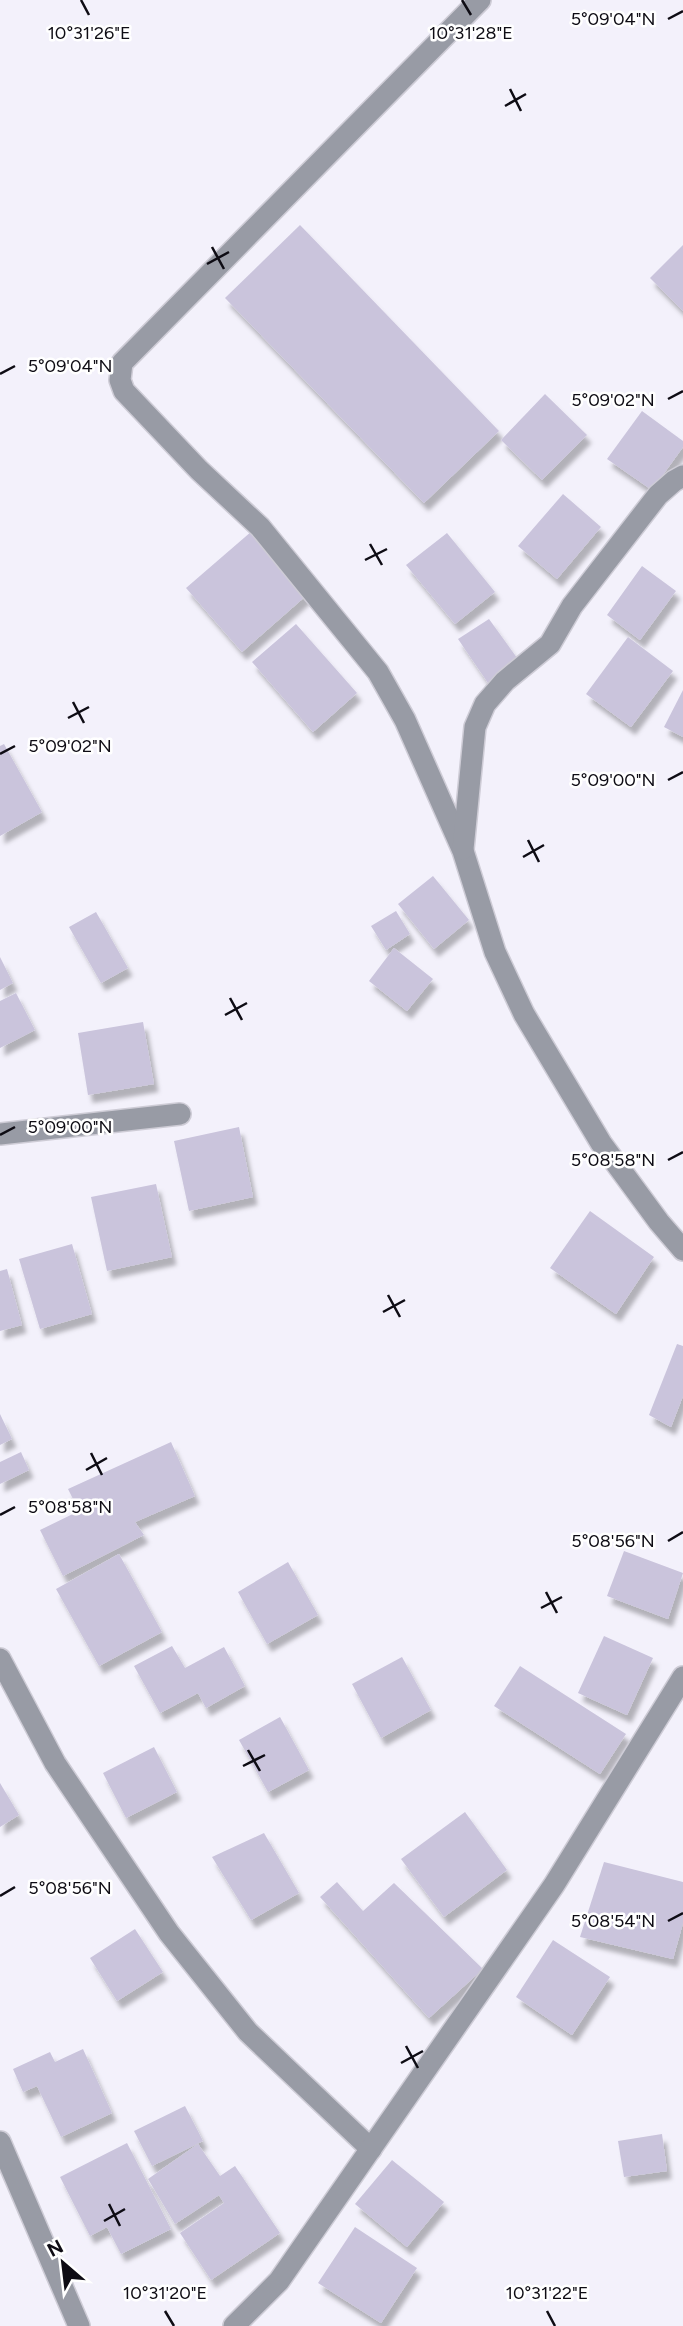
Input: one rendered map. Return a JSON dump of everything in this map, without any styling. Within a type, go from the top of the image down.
[{"type":"street","points":[[480,0],[122,363],[120,380],[124,391],[199,470],[260,527],[378,672],[405,720],[463,851],[495,952],[524,1014],[600,1143],[683,1250]]},
{"type":"street","points":[[463,851],[475,727],[485,704],[505,681],[550,644],[572,606],[658,495],[683,476]]},
{"type":"street","points":[[0,1134],[180,1114]]},
{"type":"street","points":[[0,1659],[55,1763],[169,1933],[247,2032],[371,2149]]},
{"type":"street","points":[[234,2326],[279,2281],[554,1885],[683,1677]]},
{"type":"street","points":[[0,2142],[79,2326]]},
{"type":"building","points":[[300,225],[499,431],[424,503],[225,298]]},
{"type":"building","points":[[683,245],[683,311],[650,278]]},
{"type":"building","points":[[545,394],[587,435],[542,480],[501,440]]},
{"type":"building","points":[[642,411],[683,441],[683,447],[652,490],[607,459]]},
{"type":"building","points":[[563,494],[601,527],[557,579],[518,546]]},
{"type":"building","points":[[252,531],[308,594],[242,652],[186,588]]},
{"type":"building","points":[[447,533],[495,592],[455,624],[406,565]]},
{"type":"building","points":[[642,566],[676,591],[640,640],[607,615]]},
{"type":"building","points":[[489,619],[520,662],[488,683],[458,639]]},
{"type":"building","points":[[296,624],[357,693],[313,732],[252,662]]},
{"type":"building","points":[[628,637],[673,671],[631,727],[586,694]]},
{"type":"building","points":[[683,690],[683,737],[664,727]]},
{"type":"building","points":[[4,744],[42,812],[0,836],[0,746]]},
{"type":"building","points":[[433,876],[469,920],[434,949],[398,904]]},
{"type":"building","points":[[396,911],[410,934],[386,950],[371,926]]},
{"type":"building","points":[[96,912],[128,968],[101,983],[69,927]]},
{"type":"building","points":[[394,948],[433,979],[407,1011],[369,981]]},
{"type":"building","points":[[0,957],[13,983],[0,990]]},
{"type":"building","points":[[16,993],[35,1030],[0,1048],[0,1001]]},
{"type":"building","points":[[143,1022],[154,1084],[88,1095],[78,1033]]},
{"type":"building","points":[[239,1127],[253,1197],[189,1211],[174,1141]]},
{"type":"building","points":[[156,1184],[172,1257],[107,1271],[91,1197]]},
{"type":"building","points":[[590,1211],[654,1257],[616,1314],[550,1268]]},
{"type":"building","points":[[72,1244],[92,1314],[40,1329],[19,1259]]},
{"type":"building","points":[[7,1269],[22,1325],[0,1331],[0,1271]]},
{"type":"building","points":[[677,1344],[683,1346],[683,1396],[671,1427],[649,1415]]},
{"type":"building","points":[[0,1414],[12,1439],[0,1445]]},
{"type":"building","points":[[171,1442],[195,1496],[135,1522],[144,1535],[63,1576],[40,1530],[79,1511],[68,1489]]},
{"type":"building","points":[[21,1452],[29,1470],[0,1484],[0,1462]]},
{"type":"building","points":[[624,1551],[683,1573],[668,1619],[607,1596]]},
{"type":"building","points":[[119,1554],[162,1632],[99,1666],[56,1589]]},
{"type":"building","points":[[288,1562],[318,1615],[267,1644],[238,1592]]},
{"type":"building","points":[[604,1636],[653,1658],[627,1715],[578,1693]]},
{"type":"building","points":[[172,1646],[185,1668],[224,1647],[245,1686],[206,1708],[198,1693],[160,1713],[134,1666]]},
{"type":"building","points":[[402,1657],[431,1710],[381,1738],[352,1684]]},
{"type":"building","points":[[520,1666],[626,1734],[600,1774],[494,1706]]},
{"type":"building","points":[[280,1717],[309,1770],[268,1792],[239,1740]]},
{"type":"building","points":[[154,1747],[177,1792],[126,1818],[103,1773]]},
{"type":"building","points":[[0,1783],[19,1815],[0,1827]]},
{"type":"building","points":[[465,1812],[507,1870],[444,1917],[401,1859]]},
{"type":"building","points":[[264,1833],[299,1893],[251,1920],[212,1857]]},
{"type":"building","points":[[604,1862],[683,1882],[683,1923],[673,1959],[580,1937]]},
{"type":"building","points":[[337,1882],[363,1911],[394,1883],[483,1969],[429,2018],[320,1897]]},
{"type":"building","points":[[135,1929],[163,1972],[117,2001],[90,1958]]},
{"type":"building","points":[[553,1940],[610,1977],[572,2035],[516,1997]]},
{"type":"building","points":[[83,2049],[112,2113],[61,2137],[37,2086],[23,2092],[13,2069],[50,2052],[55,2062]]},
{"type":"building","points":[[185,2106],[203,2141],[152,2166],[134,2131]]},
{"type":"building","points":[[662,2134],[667,2171],[624,2177],[618,2141]]},
{"type":"building","points":[[127,2143],[171,2229],[121,2254],[107,2227],[90,2236],[60,2177]]},
{"type":"building","points":[[198,2144],[220,2176],[235,2166],[280,2233],[211,2280],[180,2233],[224,2203],[219,2195],[175,2224],[148,2179]]},
{"type":"building","points":[[392,2160],[444,2202],[407,2247],[355,2204]]},
{"type":"building","points":[[355,2227],[417,2268],[381,2323],[318,2283]]}]
